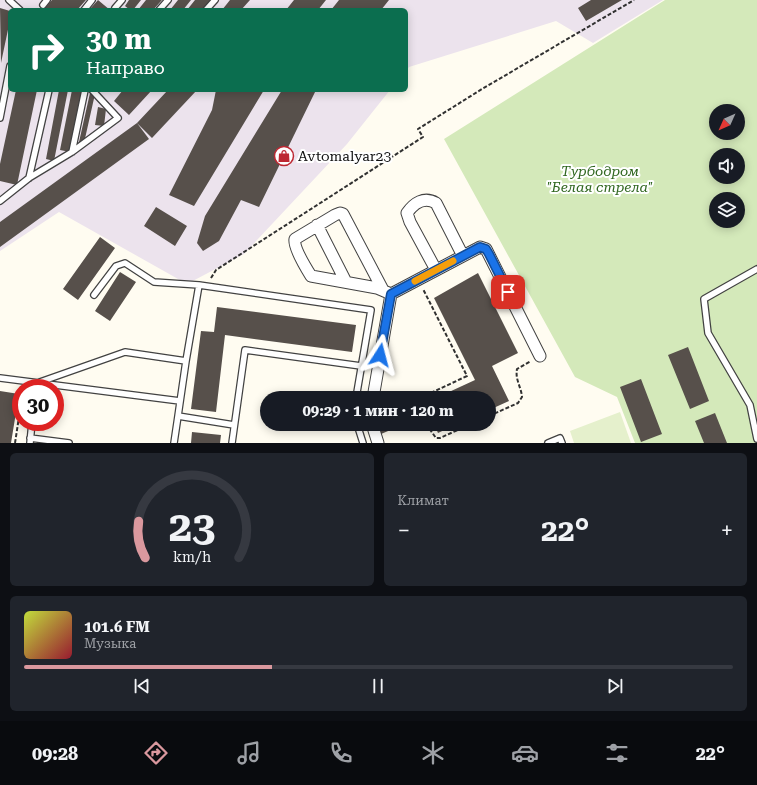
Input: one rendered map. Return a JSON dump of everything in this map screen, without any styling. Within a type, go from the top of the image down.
[{"type":"street","points":[[436,270],[410,222],[407,213],[413,205],[425,200],[430,200],[436,203],[463,256]]},
{"type":"street","points":[[375,391],[387,292],[343,214],[340,213],[317,225],[294,241],[296,248],[311,276],[346,282],[387,292],[418,280],[480,247],[486,249],[540,356]]},
{"type":"street","points":[[317,225],[346,282]]},
{"type":"street","points":[[374,431],[378,443]]},
{"type":"lane","points":[[9,0],[18,8]]},
{"type":"lane","points":[[86,8],[92,0]]},
{"type":"lane","points":[[114,8],[122,0]]},
{"type":"lane","points":[[162,8],[168,0]]},
{"type":"lane","points":[[208,8],[215,0]]},
{"type":"lane","points":[[0,118],[8,76]]},
{"type":"lane","points":[[29,178],[49,92]]},
{"type":"lane","points":[[72,152],[85,92]]},
{"type":"lane","points":[[0,200],[29,178],[72,152],[118,118],[94,92]]},
{"type":"lane","points":[[94,295],[116,266],[125,263],[154,282],[208,286],[370,310],[357,391]]},
{"type":"lane","points":[[757,269],[704,299],[708,333],[750,404],[757,439]]},
{"type":"lane","points":[[174,443],[199,285]]},
{"type":"lane","points":[[232,443],[245,350],[361,366]]},
{"type":"lane","points":[[55,379],[125,352],[186,361]]},
{"type":"lane","points":[[0,378],[12,381]]},
{"type":"lane","points":[[64,389],[180,401]]},
{"type":"lane","points":[[178,416],[234,425]]},
{"type":"lane","points":[[31,431],[30,441],[69,443]]},
{"type":"lane","points":[[359,431],[363,443]]},
{"type":"lane","points":[[548,443],[560,438],[562,443]]},
{"type":"path","points":[[208,286],[210,278],[216,270],[423,137],[418,129],[482,89],[634,0]]},
{"type":"path","points":[[418,280],[467,376],[435,391]]},
{"type":"path","points":[[496,413],[518,403],[522,397],[522,388],[516,377],[517,369],[540,356]]},
{"type":"path","points":[[15,443],[17,431]]},
{"type":"path","points":[[431,431],[436,438],[440,438],[456,431]]},
{"type":"shaded area","points":[[0,0],[663,0],[593,43],[556,21],[408,68],[408,8],[8,8],[8,92],[388,92],[347,144],[244,254],[187,284],[59,212],[0,251]]},
{"type":"green space","name":"Турбодром \"Белая стрела\"","points":[[665,0],[757,0],[757,443],[635,443],[617,397],[575,377],[444,139]]},
{"type":"green space","points":[[620,412],[631,443],[574,443],[570,431]]},
{"type":"building","points":[[52,0],[86,0],[79,8],[45,8]]},
{"type":"building","points":[[98,0],[108,8],[91,8]]},
{"type":"building","points":[[129,0],[141,0],[135,8],[128,8],[125,6]]},
{"type":"building","points":[[146,0],[162,0],[155,8],[140,8]]},
{"type":"building","points":[[178,0],[191,0],[185,8],[172,8]]},
{"type":"building","points":[[195,0],[211,0],[205,8],[189,8]]},
{"type":"building","points":[[230,0],[250,0],[243,8],[224,8]]},
{"type":"building","points":[[294,0],[326,0],[320,8],[288,8]]},
{"type":"building","points":[[339,0],[389,0],[383,8],[333,8]]},
{"type":"building","points":[[591,0],[622,0],[586,21],[578,8]]},
{"type":"building","points":[[0,8],[8,10],[8,30],[1,63]]},
{"type":"building","points":[[16,92],[37,92],[17,185],[0,181],[0,164]]},
{"type":"building","points":[[59,92],[68,92],[54,161],[46,159]]},
{"type":"building","points":[[72,92],[83,92],[70,152],[60,150]]},
{"type":"building","points":[[121,92],[150,92],[129,115],[114,101]]},
{"type":"building","points":[[166,92],[195,92],[152,138],[137,123]]},
{"type":"building","points":[[216,92],[263,92],[194,206],[169,195],[212,110]]},
{"type":"building","points":[[281,92],[315,92],[259,207],[241,200],[219,241],[203,251],[197,243],[205,216]]},
{"type":"building","points":[[90,93],[95,94],[84,143],[79,142]]},
{"type":"building","points":[[98,107],[106,109],[104,126],[95,125]]},
{"type":"building","points":[[137,123],[149,139],[0,247],[0,222]]},
{"type":"building","points":[[156,207],[187,226],[175,246],[144,226]]},
{"type":"building","points":[[100,237],[115,248],[78,300],[63,289]]},
{"type":"building","points":[[120,272],[136,282],[110,321],[95,311]]},
{"type":"building","points":[[478,273],[518,353],[492,366],[509,401],[496,407],[496,391],[451,391],[475,380],[434,298]]},
{"type":"building","points":[[217,307],[356,325],[352,352],[225,335],[216,412],[191,409],[201,331],[214,332]]},
{"type":"building","points":[[688,347],[709,401],[690,409],[668,355]]},
{"type":"building","points":[[641,379],[662,434],[641,442],[620,387]]},
{"type":"building","points":[[0,391],[12,393],[13,431],[11,443],[0,443]]},
{"type":"building","points":[[715,413],[727,443],[704,443],[695,421]]},
{"type":"building","points":[[380,431],[388,431],[381,434]]},
{"type":"building","points":[[192,432],[221,435],[220,443],[191,443]]},
{"type":"slow traffic","points":[[415,281],[453,261]]},
{"type":"place","name":"Avtomalyar23","points":[[284,156]]},
{"type":"route","points":[[380,355],[391,294],[480,247],[486,249],[508,292]]}]
